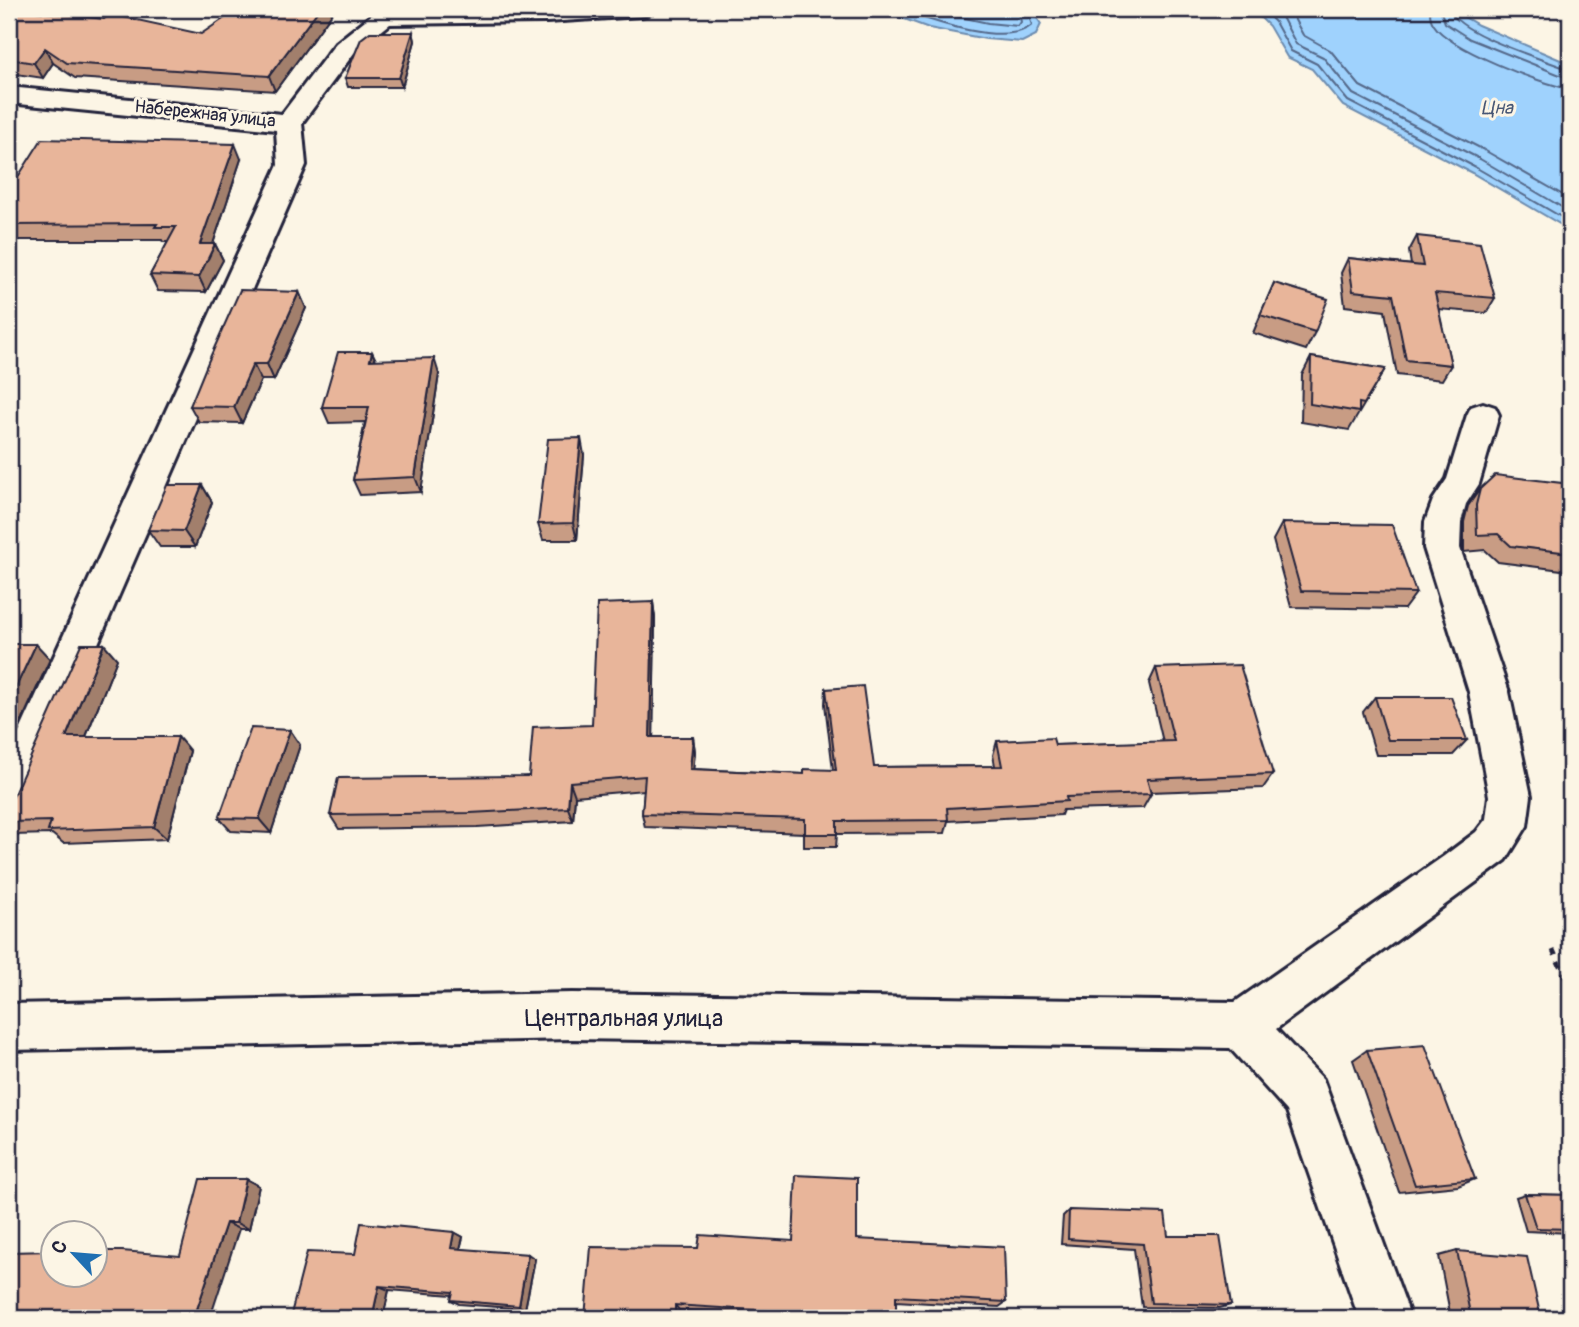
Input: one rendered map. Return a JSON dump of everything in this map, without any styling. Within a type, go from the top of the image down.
[{"type":"street","points":[[388,13],[547,15],[641,9]]},
{"type":"street","name":"Набережная улица","points":[[9,95],[289,123],[345,48],[388,13]]},
{"type":"street","points":[[9,800],[292,165],[289,123]]},
{"type":"street","points":[[1385,1318],[1306,1096],[1240,1025],[1279,1000],[1459,870],[1491,846],[1506,826],[1510,796],[1489,692],[1442,548],[1443,522],[1450,500],[1462,484],[1483,415]]},
{"type":"street","name":"Центральная улица","points":[[9,1027],[572,1016],[1240,1025]]},
{"type":"path","points":[[1553,950],[1570,988]]},
{"type":"water","points":[[877,9],[1031,9],[1041,24],[1036,35],[1022,42],[986,39],[929,28]]},
{"type":"water","name":"Цна","points":[[1252,9],[1451,9],[1478,25],[1570,64],[1570,230],[1472,173],[1343,106],[1312,69],[1287,57],[1269,26]]},
{"type":"building","points":[[9,9],[104,19],[110,14],[201,34],[238,9],[319,9],[269,76],[67,63],[45,48],[34,63],[9,59]]},
{"type":"building","points":[[370,32],[413,32],[399,78],[345,78],[361,39]]},
{"type":"building","points":[[42,139],[235,144],[200,244],[215,244],[199,277],[150,275],[176,227],[155,227],[157,224],[9,225],[9,191]]},
{"type":"building","points":[[1417,236],[1480,243],[1495,298],[1435,293],[1451,365],[1406,360],[1393,295],[1353,291],[1348,258],[1423,266]]},
{"type":"building","points":[[1274,283],[1328,299],[1315,332],[1260,315]]},
{"type":"building","points":[[240,290],[299,292],[267,364],[253,364],[234,407],[190,406],[208,362]]},
{"type":"building","points":[[338,352],[372,352],[370,360],[434,358],[415,477],[353,480],[369,407],[322,407]]},
{"type":"building","points":[[1311,357],[1385,369],[1364,404],[1359,403],[1359,412],[1310,404]]},
{"type":"building","points":[[581,438],[573,523],[538,524],[548,439]]},
{"type":"building","points":[[1495,475],[1570,484],[1570,553],[1511,546],[1498,534],[1477,535],[1476,505],[1480,489]]},
{"type":"building","points":[[167,485],[202,485],[184,531],[148,530]]},
{"type":"building","points":[[1282,523],[1392,525],[1416,593],[1301,591]]},
{"type":"building","points":[[653,602],[650,737],[693,737],[690,769],[804,774],[804,769],[836,770],[826,689],[863,686],[874,767],[1002,766],[997,741],[1053,738],[1055,745],[1174,741],[1156,668],[1240,665],[1273,774],[1147,779],[1151,794],[1066,797],[1067,801],[947,808],[948,820],[837,821],[837,834],[805,834],[805,819],[642,814],[645,776],[570,782],[568,808],[470,813],[330,815],[338,778],[529,776],[533,727],[592,725],[597,604]]},
{"type":"building","points":[[9,644],[36,644],[9,702]]},
{"type":"building","points":[[81,644],[104,644],[66,737],[178,737],[154,827],[48,831],[51,821],[9,822],[9,802]]},
{"type":"building","points":[[1375,697],[1451,697],[1467,740],[1388,740]]},
{"type":"building","points":[[251,728],[290,730],[259,819],[219,818]]},
{"type":"building","points":[[1425,1045],[1475,1179],[1415,1185],[1367,1050]]},
{"type":"building","points":[[796,1175],[857,1178],[857,1239],[1004,1247],[1006,1302],[896,1296],[896,1318],[814,1318],[814,1314],[675,1305],[675,1318],[585,1318],[591,1247],[698,1248],[700,1235],[793,1241]]},
{"type":"building","points":[[200,1179],[246,1179],[236,1223],[226,1223],[194,1318],[9,1318],[9,1252],[38,1251],[38,1288],[108,1288],[108,1251],[180,1256]]},
{"type":"building","points":[[1525,1194],[1570,1195],[1570,1229],[1536,1228]]},
{"type":"building","points":[[1069,1210],[1165,1213],[1168,1236],[1220,1236],[1231,1305],[1151,1303],[1143,1244],[1068,1239]]},
{"type":"building","points":[[361,1223],[454,1232],[451,1248],[528,1254],[519,1306],[451,1300],[453,1292],[379,1286],[372,1318],[290,1318],[307,1252],[355,1254]]},
{"type":"building","points":[[1457,1251],[1527,1257],[1541,1318],[1471,1318]]}]
